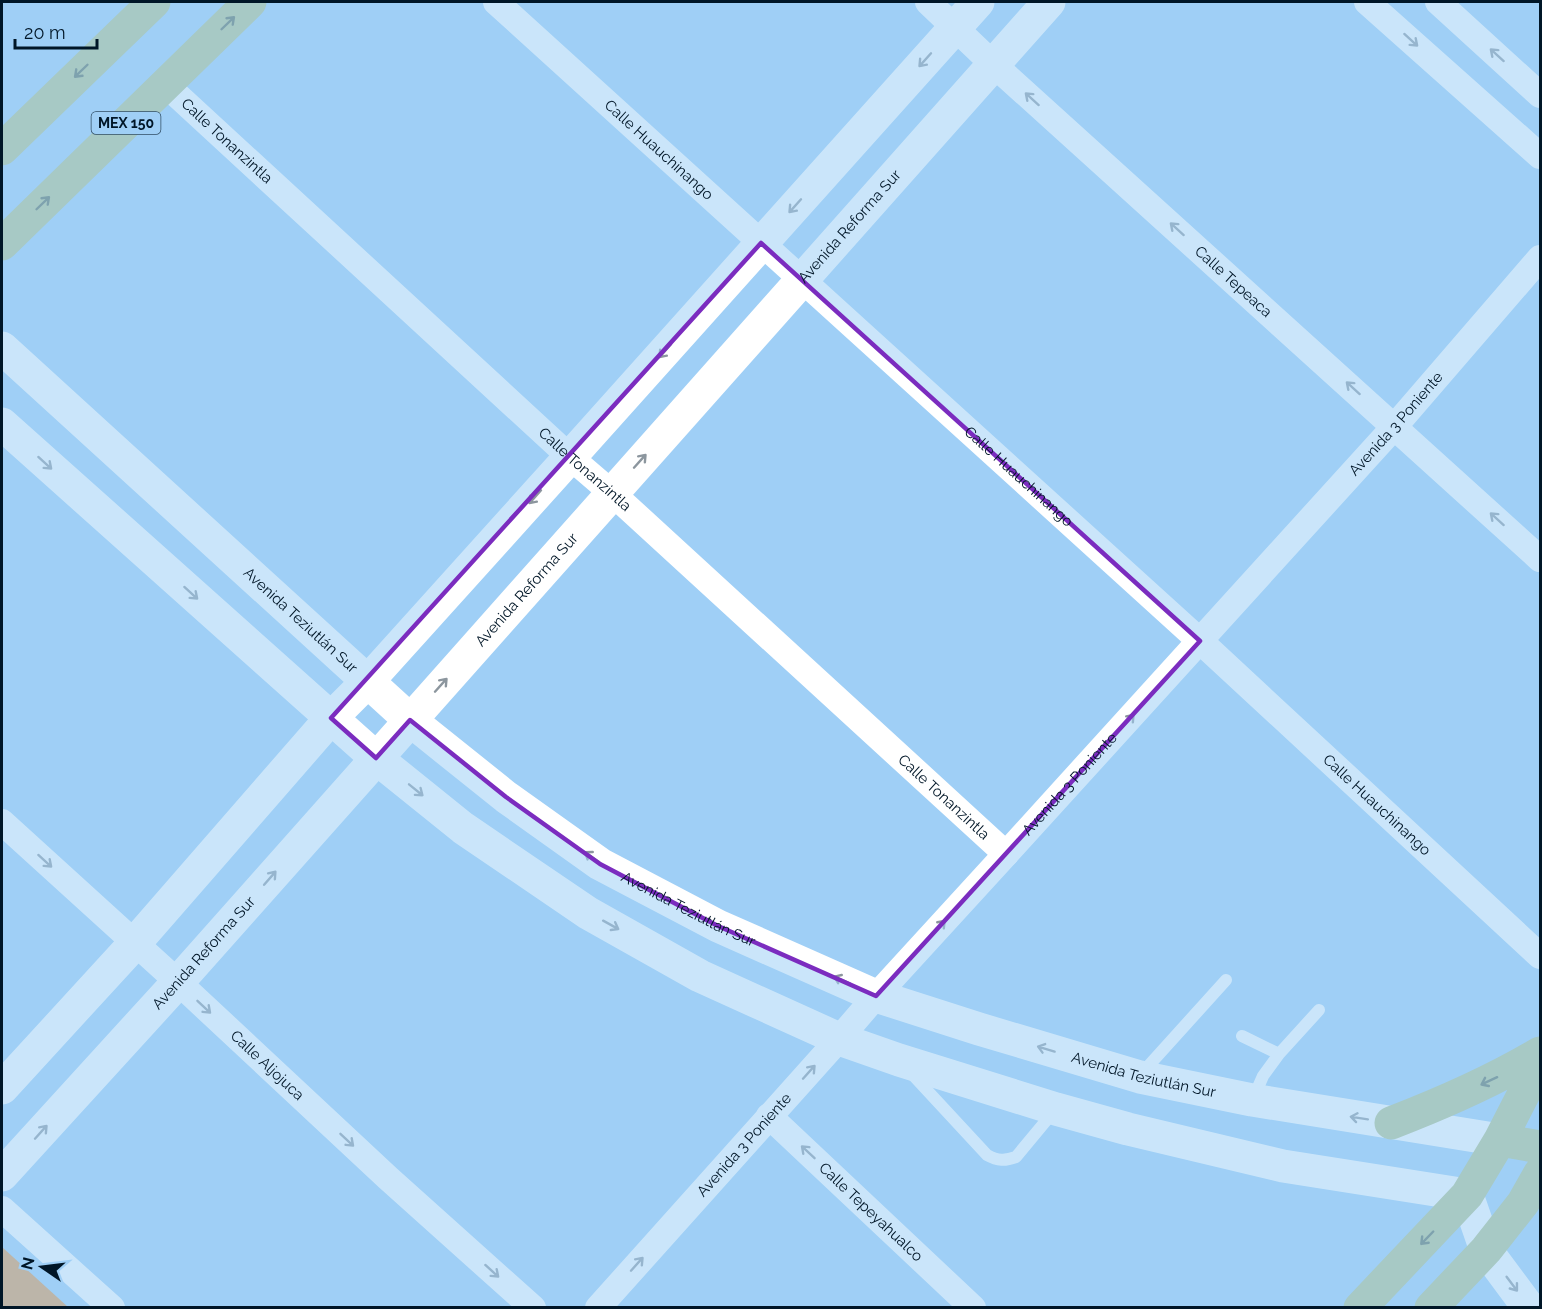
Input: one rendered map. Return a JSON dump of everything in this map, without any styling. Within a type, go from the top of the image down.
[{"type":"main road","points":[[2,149],[154,2]]},
{"type":"main road","name":"MEX 150","points":[[2,244],[250,2]]},
{"type":"main road","points":[[2,1088],[135,944],[332,718],[368,681],[978,2]]},
{"type":"main road","name":"Avenida Reforma Sur","points":[[2,1175],[178,982],[1049,2]]},
{"type":"main road","name":"Avenida Teziutlán Sur","points":[[2,348],[410,720],[506,797],[600,864],[718,926],[876,996],[1140,1077],[1252,1100],[1540,1147]]},
{"type":"main road","points":[[2,424],[376,758],[463,828],[588,912],[700,976],[839,1039],[1056,1109],[1128,1129],[1283,1166],[1532,1204]]},
{"type":"main road","points":[[1391,1123],[1458,1096],[1508,1072],[1540,1053]]},
{"type":"main road","points":[[1360,1308],[1467,1195],[1500,1140],[1540,1062]]},
{"type":"main road","points":[[1440,1306],[1485,1250],[1532,1204],[1540,1173]]},
{"type":"main road","points":[[1467,1195],[1485,1250],[1529,1308]]},
{"type":"street","name":"Calle Huauchinango","points":[[496,2],[1200,642],[1540,956]]},
{"type":"street","name":"Calle Tepeaca","points":[[928,2],[993,64],[1540,559]]},
{"type":"street","points":[[1367,2],[1540,156]]},
{"type":"street","points":[[1438,2],[1540,94]]},
{"type":"street","name":"Calle Tonanzintla","points":[[165,84],[1006,854]]},
{"type":"street","name":"Avenida 3 Poniente","points":[[598,1308],[876,996],[1395,426],[1540,258]]},
{"type":"street","name":"Calle Aljojuca","points":[[2,822],[388,1178],[533,1308]]},
{"type":"street","name":"Calle Tepeyahualco","points":[[769,1116],[973,1308]]},
{"type":"street","points":[[2,1209],[112,1308]]},
{"type":"lane","points":[[1140,1077],[1226,980]]},
{"type":"lane","points":[[1252,1100],[1263,1076],[1279,1054],[1319,1010]]},
{"type":"lane","points":[[1242,1036],[1279,1054]]},
{"type":"lane","points":[[899,1060],[987,1155],[996,1160],[1016,1157],[1056,1109]]},
{"type":"highlighted area","points":[[761,243],[1200,641],[876,996],[718,926],[600,864],[506,797],[410,720],[376,758],[331,718]]},
{"type":"shaded area","points":[[2,1247],[68,1307],[2,1307]]}]
